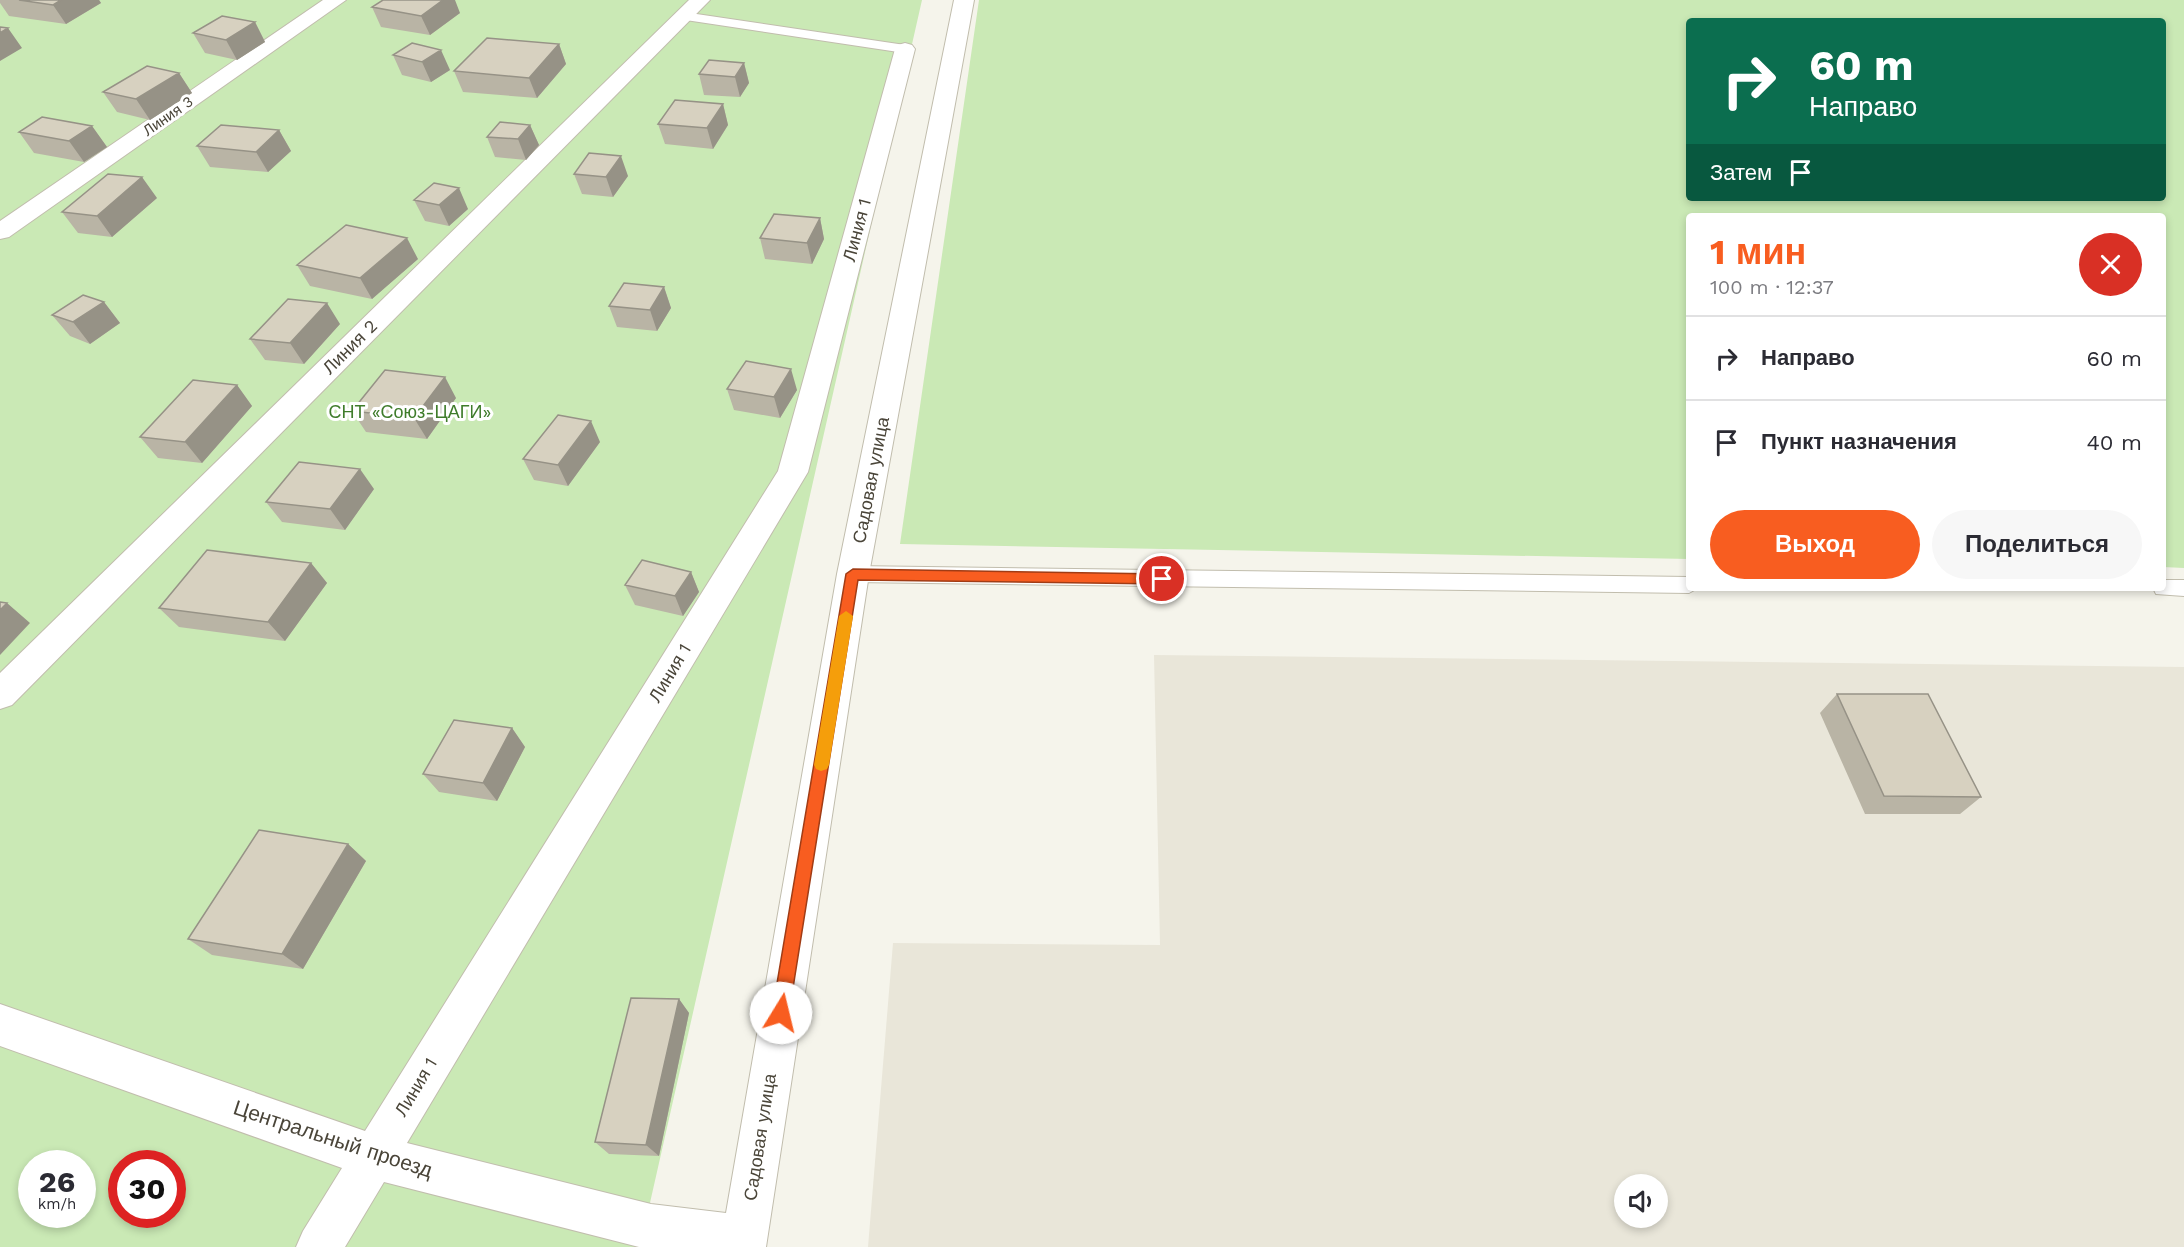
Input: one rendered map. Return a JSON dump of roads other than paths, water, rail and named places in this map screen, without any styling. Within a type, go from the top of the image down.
[{"type":"street","name":"Линия 3","points":[[0,232],[336,0]]},
{"type":"street","name":"Садовая улица","points":[[744,1242],[853,574],[964,0]]},
{"type":"street","name":"Линия 2","points":[[0,694],[692,8]]},
{"type":"street","name":"Линия 1","points":[[319,1247],[793,472],[905,50]]},
{"type":"street","name":"Центральный проезд","points":[[0,1025],[374,1157],[651,1227],[744,1242]]},
{"type":"lane","points":[[692,8],[905,50]]},
{"type":"lane","points":[[853,574],[1686,585]]},
{"type":"lane","points":[[2166,588],[2184,588]]},
{"type":"park label","name":"СНТ «Союз-ЦАГИ»","points":[[410,412]]}]
